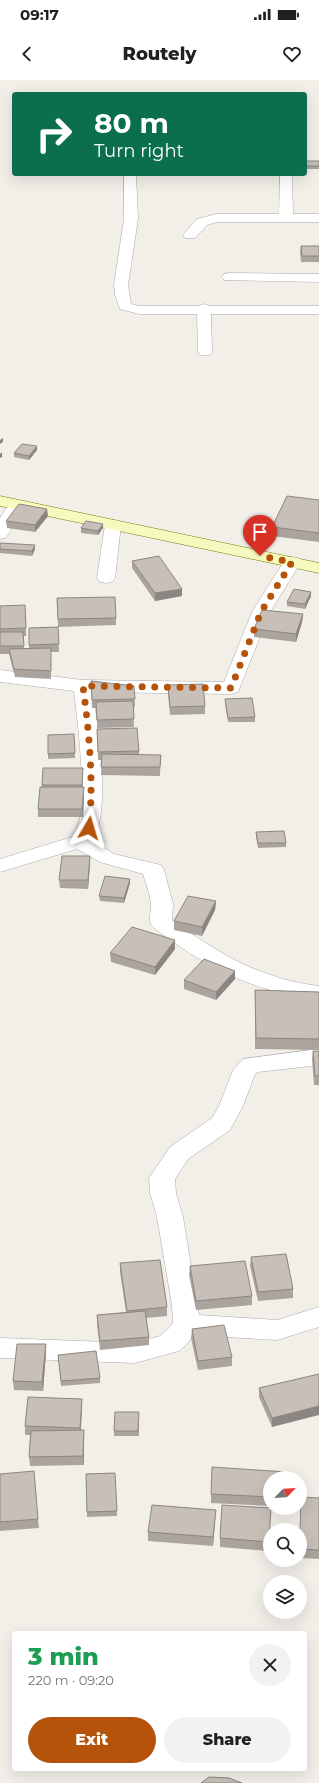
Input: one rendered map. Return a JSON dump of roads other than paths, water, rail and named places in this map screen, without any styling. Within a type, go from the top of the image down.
[{"type":"main road","points":[[0,501],[319,568]]},
{"type":"street","points":[[130,176],[130,219],[121,280],[122,297],[125,306],[139,310],[204,308],[319,310]]},
{"type":"street","points":[[286,176],[286,218]]},
{"type":"street","points":[[190,235],[202,222],[216,218],[319,218]]},
{"type":"street","points":[[229,277],[319,278]]},
{"type":"street","points":[[204,308],[205,352]]},
{"type":"street","points":[[0,534],[3,526],[17,505]]},
{"type":"street","points":[[106,578],[113,525]]},
{"type":"street","points":[[0,676],[83,686],[231,688],[261,612],[292,562]]},
{"type":"street","points":[[0,866],[80,840],[86,836],[89,828],[91,808],[89,733],[83,686]]},
{"type":"street","points":[[80,840],[107,858],[153,870],[162,904],[161,922],[200,951],[253,979],[306,992],[319,992]]},
{"type":"street","points":[[0,1348],[135,1353],[169,1344],[178,1336],[186,1324],[185,1304],[170,1217],[163,1193],[162,1178],[179,1153],[221,1124],[231,1106],[245,1070],[251,1065],[319,1057]]},
{"type":"street","points":[[186,1324],[277,1330],[319,1317]]}]
